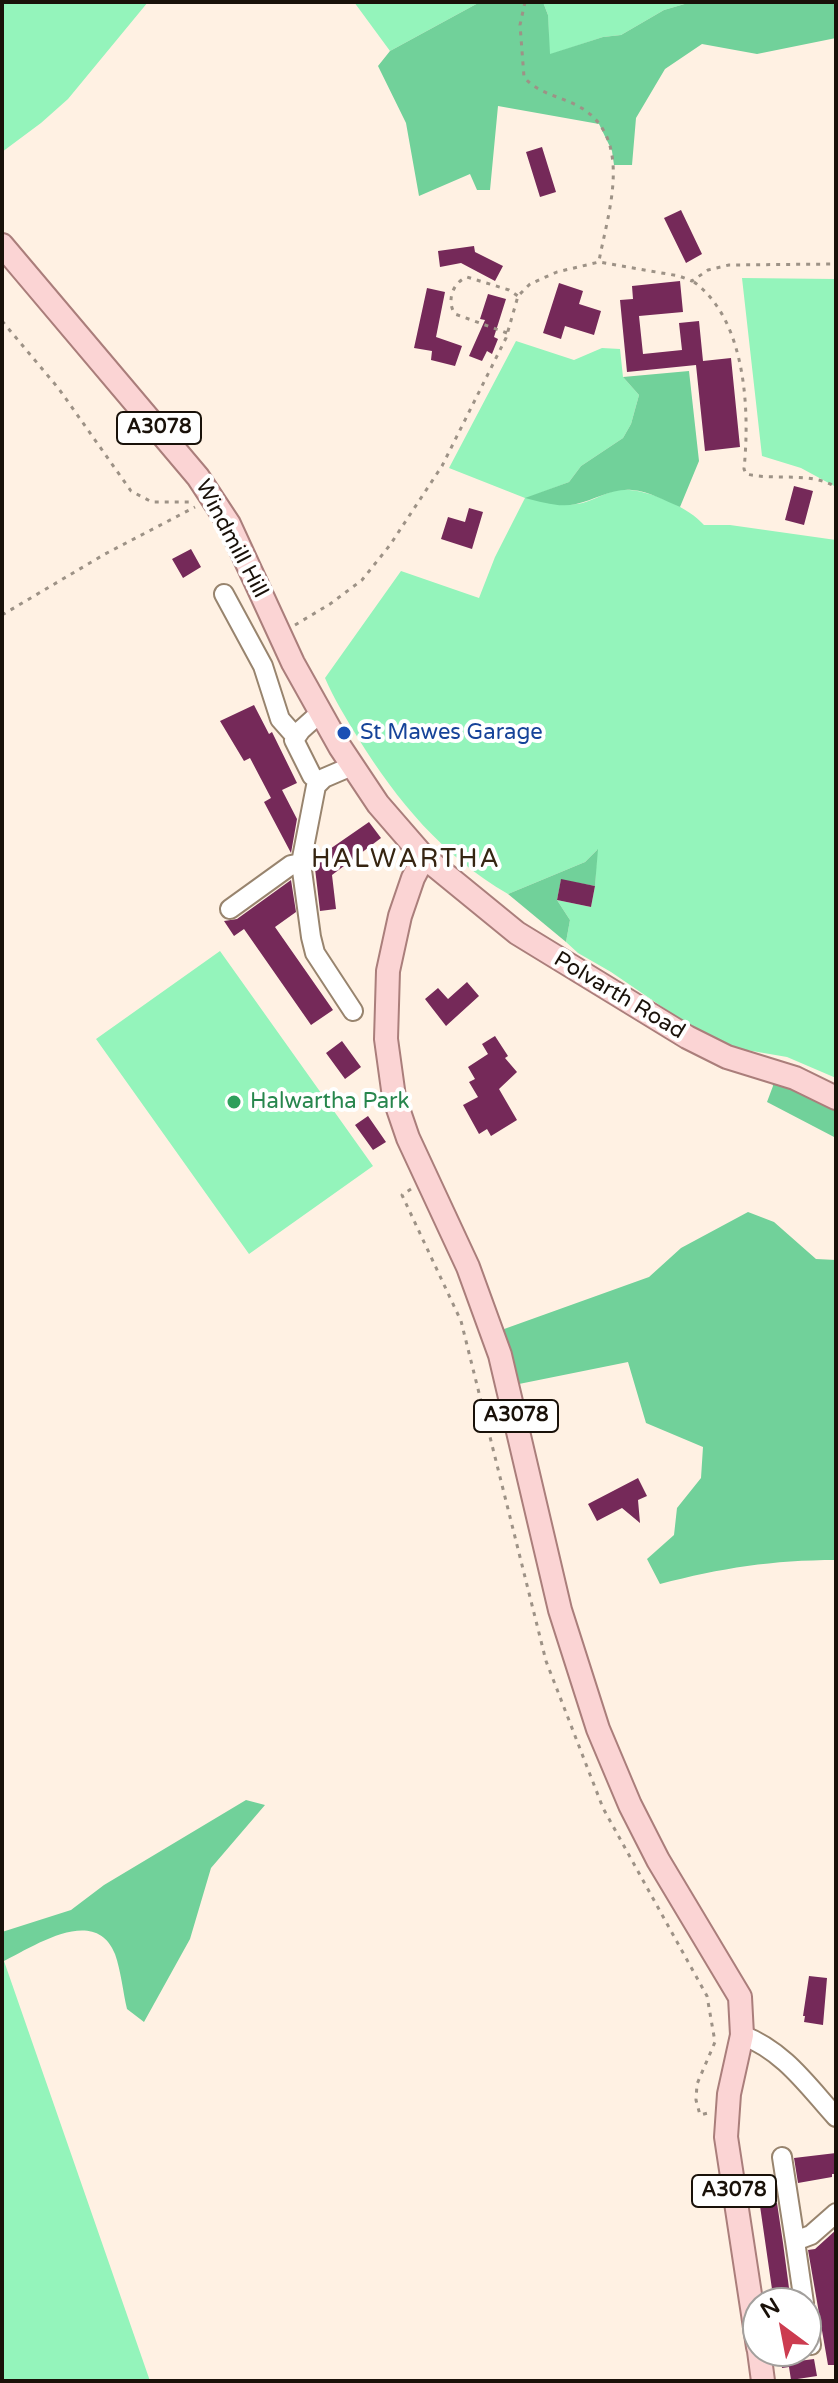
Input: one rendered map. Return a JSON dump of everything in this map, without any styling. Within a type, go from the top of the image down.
[{"type":"main road","name":"Windmill Hill","points":[[2,245],[186,459],[203,502],[245,556],[320,713],[378,804],[424,857]]},
{"type":"main road","name":"Polvarth Road","points":[[424,857],[469,897],[527,940],[687,1037],[727,1057],[795,1078],[836,1098]]},
{"type":"main road","name":"A3078","points":[[424,857],[400,916],[388,971],[386,1039],[391,1079],[399,1114],[468,1267],[500,1355],[560,1610],[598,1729],[630,1805],[658,1860],[735,1986],[742,2007],[742,2035],[726,2110],[726,2137],[749,2287]]},
{"type":"street","points":[[224,594],[263,666],[280,719],[295,736],[296,745],[312,776],[319,782]]},
{"type":"street","points":[[295,736],[320,713]]},
{"type":"street","points":[[352,766],[319,782],[314,792],[301,863],[315,953],[353,1011]]},
{"type":"street","points":[[230,909],[291,865],[301,863]]},
{"type":"street","points":[[742,2035],[767,2045],[780,2055],[836,2117]]},
{"type":"street","points":[[782,2157],[802,2287]]},
{"type":"street","points":[[795,2241],[811,2235],[836,2213]]},
{"type":"path","points":[[525,2],[520,25],[524,77],[539,90],[589,113],[600,124],[612,151],[613,185],[599,262]]},
{"type":"path","points":[[281,634],[347,593],[374,566],[442,466],[507,333],[518,296],[530,284],[557,272],[599,262],[692,281],[715,301],[738,355],[746,423],[746,474],[783,479],[819,479],[836,487]]},
{"type":"path","points":[[692,281],[708,270],[729,265],[836,264]]},
{"type":"path","points":[[507,333],[455,314],[451,307],[454,287],[467,277],[509,290],[518,296]]},
{"type":"path","points":[[2,321],[59,389],[131,491],[152,502],[203,502]]},
{"type":"path","points":[[2,615],[105,554],[203,502]]},
{"type":"green space","points":[[2,2],[148,2],[68,99],[2,152]]},
{"type":"green space","points":[[354,2],[480,2],[390,51]]},
{"type":"green space","points":[[480,2],[543,2],[548,15],[550,54],[603,37],[621,35],[664,10],[688,3],[836,2],[836,38],[757,54],[702,44],[665,69],[636,118],[632,165],[614,165],[612,151],[599,124],[498,106],[490,190],[477,190],[470,174],[419,196],[406,123],[378,66],[390,51]]},
{"type":"green space","points":[[543,2],[729,2],[723,5],[688,3],[664,10],[621,35],[603,37],[549,55],[548,15]]},
{"type":"green space","points":[[742,278],[836,279],[836,487],[801,468],[762,456]]},
{"type":"green space","points":[[516,341],[574,360],[602,348],[620,349],[623,377],[639,395],[631,424],[623,438],[581,466],[569,482],[527,498],[577,504],[614,491],[629,490],[665,500],[704,525],[730,525],[836,540],[836,1078],[787,1057],[729,1047],[708,1038],[578,953],[566,942],[570,920],[557,900],[591,907],[597,850],[585,862],[508,894],[484,879],[442,845],[405,805],[358,738],[325,678],[401,571],[479,598],[495,557],[525,498],[449,468]]},
{"type":"green space","points":[[689,371],[699,461],[680,507],[651,494],[632,490],[617,491],[570,505],[525,498],[569,482],[581,466],[623,438],[631,424],[639,395],[623,377]]},
{"type":"green space","points":[[598,849],[595,886],[561,880],[557,900],[570,920],[566,942],[508,894],[585,862]]},
{"type":"green space","name":"Halwartha Park","points":[[220,951],[373,1166],[249,1254],[96,1039]]},
{"type":"green space","points":[[770,1071],[836,1098],[836,1138],[767,1102],[773,1086]]},
{"type":"green space","points":[[748,1212],[774,1222],[816,1259],[836,1260],[836,1560],[747,1566],[660,1584],[647,1559],[674,1535],[677,1508],[701,1478],[703,1447],[646,1423],[628,1362],[509,1386],[493,1333],[649,1277],[681,1248]]},
{"type":"green space","points":[[246,1800],[265,1805],[211,1868],[190,1939],[144,2022],[127,2009],[115,1954],[106,1939],[93,1932],[63,1934],[2,1962],[2,1932],[71,1910],[104,1885]]},
{"type":"green space","points":[[4,1961],[150,2381],[2,2381]]},
{"type":"building","points":[[542,147],[556,192],[540,197],[526,152]]},
{"type":"building","points":[[681,210],[702,254],[686,263],[664,218]]},
{"type":"building","points":[[474,246],[475,252],[503,266],[495,281],[461,263],[440,267],[438,251]]},
{"type":"building","points":[[680,281],[683,312],[639,316],[643,354],[682,350],[679,323],[699,321],[703,361],[731,358],[740,447],[705,451],[696,365],[627,372],[620,300],[633,299],[632,286]]},
{"type":"building","points":[[559,283],[583,291],[579,304],[601,311],[594,335],[565,326],[561,339],[543,333]]},
{"type":"building","points":[[427,288],[445,292],[436,337],[462,346],[455,366],[431,360],[432,351],[414,348]]},
{"type":"building","points":[[488,294],[506,299],[494,337],[498,339],[492,354],[487,351],[482,361],[469,356],[485,320],[480,319]]},
{"type":"building","points":[[794,486],[813,491],[804,525],[785,520]]},
{"type":"building","points":[[469,508],[483,512],[472,549],[441,539],[448,517],[465,522]]},
{"type":"building","points":[[191,549],[201,567],[183,578],[172,559]]},
{"type":"building","points":[[254,705],[269,734],[272,732],[297,783],[282,790],[297,819],[291,853],[264,802],[271,798],[250,758],[244,761],[220,721]]},
{"type":"building","points":[[369,822],[381,838],[332,875],[336,909],[320,911],[314,860]]},
{"type":"building","points":[[561,879],[595,886],[591,907],[557,900]]},
{"type":"building","points":[[291,880],[296,912],[275,927],[333,1010],[311,1025],[244,929],[234,936],[224,921],[237,919]]},
{"type":"building","points":[[467,982],[479,996],[446,1026],[425,999],[438,988],[448,999]]},
{"type":"building","points":[[495,1036],[508,1056],[505,1058],[517,1072],[499,1089],[517,1120],[491,1136],[487,1129],[479,1134],[463,1105],[478,1097],[469,1082],[475,1079],[468,1067],[488,1054],[482,1044]]},
{"type":"building","points":[[342,1041],[361,1067],[345,1079],[326,1053]]},
{"type":"building","points":[[368,1116],[386,1142],[373,1150],[355,1125]]},
{"type":"building","points":[[638,1478],[647,1496],[638,1500],[640,1523],[622,1508],[597,1521],[588,1504]]},
{"type":"building","points":[[809,1976],[827,1978],[823,2025],[804,2022]]},
{"type":"building","points":[[836,2153],[836,2174],[798,2183],[794,2158]]},
{"type":"building","points":[[777,2203],[789,2287],[772,2287],[760,2206]]},
{"type":"building","points":[[836,2230],[836,2365],[828,2365],[822,2330],[822,2287],[814,2287],[808,2250],[815,2249]]},
{"type":"building","points":[[789,2367],[815,2367],[817,2376],[791,2380]]},
{"type":"place","name":"St Mawes Garage","points":[[344,733]]},
{"type":"place","name":"Halwartha Park","points":[[234,1102]]},
{"type":"district","name":"HALWARTHA","points":[[406,860]]}]
